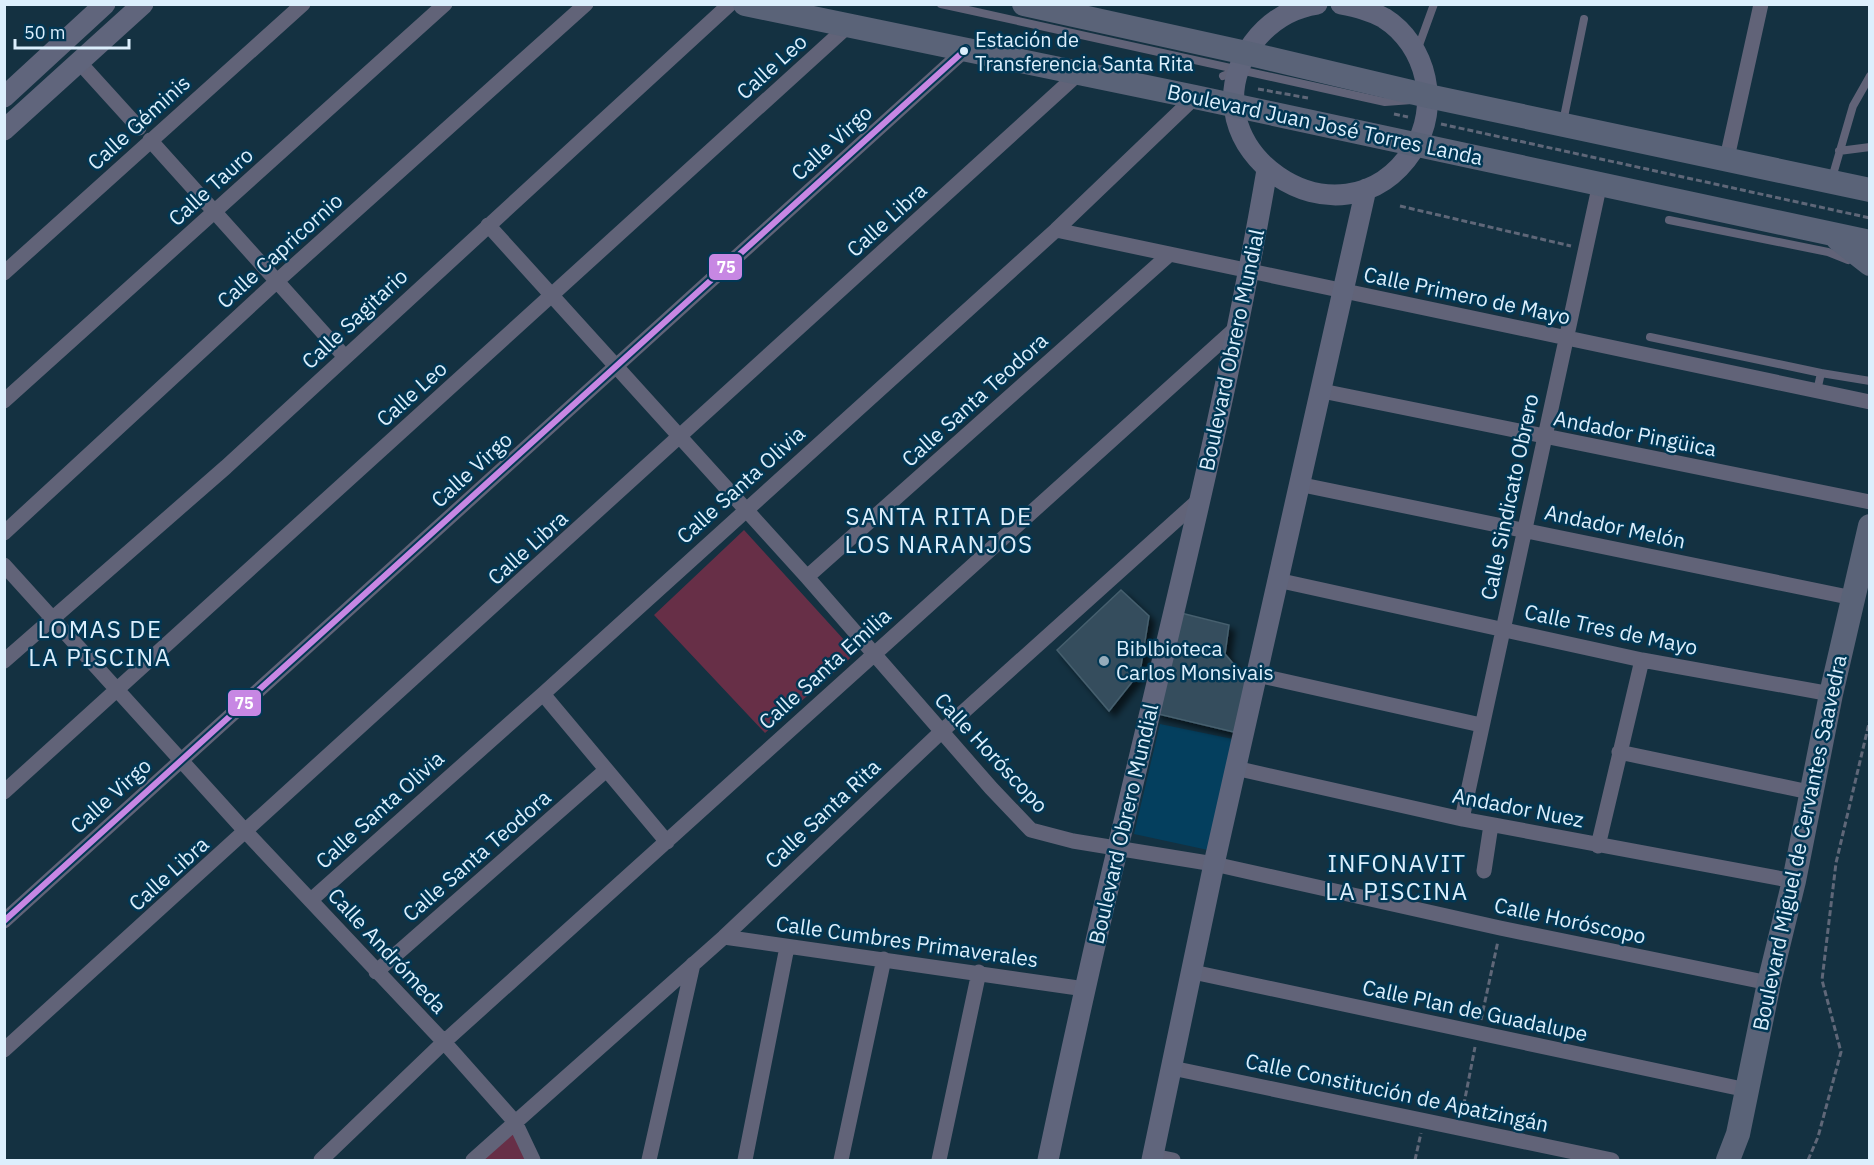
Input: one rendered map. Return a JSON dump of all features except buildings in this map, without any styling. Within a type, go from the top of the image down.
[{"type":"main road","name":"Boulevard Juan José Torres Landa","points":[[745,4],[1195,97],[1236,78],[1428,96],[1868,188]]},
{"type":"main road","name":"Boulevard Juan José Torres Landa","points":[[1024,4],[1417,144],[1869,242]]},
{"type":"main road","points":[[1826,231],[1845,243],[1869,264]]},
{"type":"main road","name":"Boulevard Miguel de Cervantes Saavedra","points":[[1728,1161],[1747,1090],[1769,983],[1814,792],[1831,694],[1869,526]]},
{"type":"street","points":[[4,97],[105,4]]},
{"type":"street","points":[[4,130],[143,4]]},
{"type":"street","name":"Calle Géminis","points":[[4,273],[303,4]]},
{"type":"street","name":"Calle Tauro","points":[[4,401],[445,4]]},
{"type":"street","name":"Calle Capricornio","points":[[4,533],[276,282],[586,4]]},
{"type":"street","name":"Calle Sagitario","points":[[4,661],[226,467],[730,4]]},
{"type":"street","points":[[1317,4],[1304,6],[1281,16],[1262,32],[1236,78],[1245,141],[1267,170],[1289,185],[1314,194],[1340,195],[1366,189],[1395,171],[1417,144],[1426,121],[1428,96],[1425,74],[1416,52],[1402,34],[1385,19],[1365,7],[1341,4]]},
{"type":"street","points":[[1727,158],[1761,4]]},
{"type":"street","name":"Calle Leo","points":[[4,792],[848,26]]},
{"type":"street","name":"Calle Virgo","points":[[4,921],[617,368],[966,49]]},
{"type":"street","points":[[80,63],[139,128]]},
{"type":"street","name":"Calle Libra","points":[[4,1050],[681,438],[1078,74]]},
{"type":"street","name":"Calle Santa Olivia","points":[[311,900],[543,694],[745,508],[1056,230],[1195,97]]},
{"type":"street","points":[[150,140],[345,357]]},
{"type":"street","name":"Boulevard Obrero Mundial","points":[[1048,1161],[1117,848],[1202,498],[1250,270],[1267,170]]},
{"type":"street","name":"Calle Sindicato Obrero","points":[[1462,819],[1600,183]]},
{"type":"street","points":[[1160,1159],[1172,1068],[1214,864],[1366,189]]},
{"type":"street","name":"Calle Horóscopo","points":[[488,225],[807,577],[1024,826],[1073,841],[1214,864],[1500,928],[1769,983]]},
{"type":"street","name":"Calle Primero de Mayo","points":[[1056,230],[1250,270],[1566,340],[1869,402]]},
{"type":"street","name":"Calle Santa Teodora","points":[[807,577],[1170,254]]},
{"type":"street","name":"Calle Santa Emilia","points":[[321,1161],[444,1042],[1236,328]]},
{"type":"street","name":"Andador Pingüica","points":[[1322,391],[1869,502]]},
{"type":"street","name":"Andador Melón","points":[[1298,484],[1853,598]]},
{"type":"street","name":"Calle Santa Rita","points":[[473,1161],[724,937],[941,732],[1202,498]]},
{"type":"street","name":"Calle Andrómeda","points":[[4,565],[119,689],[246,832],[444,1042],[514,1122],[533,1161]]},
{"type":"street","name":"Calle Tres de Mayo","points":[[1277,580],[1642,660],[1831,694]]},
{"type":"street","points":[[1598,846],[1642,660]]},
{"type":"street","points":[[1257,675],[1481,725]]},
{"type":"street","points":[[543,694],[605,771],[668,842]]},
{"type":"street","points":[[1619,752],[1814,792]]},
{"type":"street","name":"Andador Nuez","points":[[1235,768],[1491,825],[1794,882]]},
{"type":"street","name":"Calle Santa Teodora","points":[[376,972],[605,771]]},
{"type":"street","points":[[1484,872],[1491,825]]},
{"type":"street","name":"Calle Cumbres Primaverales","points":[[724,937],[1085,988]]},
{"type":"street","points":[[745,1161],[787,947]]},
{"type":"street","points":[[841,1161],[884,959]]},
{"type":"street","points":[[649,1161],[693,964]]},
{"type":"street","points":[[939,1161],[979,972]]},
{"type":"street","name":"Calle Plan de Guadalupe","points":[[1193,972],[1747,1090]]},
{"type":"street","name":"Calle Constitución de Apatzingán","points":[[1172,1068],[1612,1161]]},
{"type":"lane","points":[[941,4],[1236,78]]},
{"type":"lane","points":[[1416,52],[1434,4]]},
{"type":"lane","points":[[1563,124],[1584,19]]},
{"type":"lane","points":[[1832,181],[1854,106],[1869,76]]},
{"type":"lane","points":[[1839,151],[1869,147]]},
{"type":"lane","points":[[1669,220],[1828,252],[1851,262],[1869,275]]},
{"type":"lane","points":[[1650,337],[1869,381]]},
{"type":"lane","points":[[1817,391],[1821,373]]},
{"type":"path","points":[[1236,78],[1315,99]]},
{"type":"path","points":[[1383,112],[1869,218]]},
{"type":"path","points":[[1400,206],[1584,249]]},
{"type":"path","points":[[1808,1161],[1818,1137],[1841,1052],[1822,980],[1836,863],[1869,719]]},
{"type":"path","points":[[1415,1161],[1424,1120]]},
{"type":"shaded area","points":[[744,530],[856,653],[765,733],[654,615]]},
{"type":"shaded area","points":[[1160,724],[1233,739],[1208,850],[1134,834]]},
{"type":"shaded area","points":[[512,1131],[528,1160],[481,1160]]},
{"type":"transit line","name":"75","points":[[4,921],[966,49]]},
{"type":"place","name":"Estación de Transferencia Santa Rita","points":[[964,51]]},
{"type":"place","name":"Biblbioteca Carlos Monsivais","points":[[1104,661]]},
{"type":"district","name":"SANTA RITA DE LOS NARANJOS","points":[[939,531]]},
{"type":"district","name":"LOMAS DE LA PISCINA","points":[[100,644]]},
{"type":"district","name":"INFONAVIT LA PISCINA","points":[[1397,878]]}]
